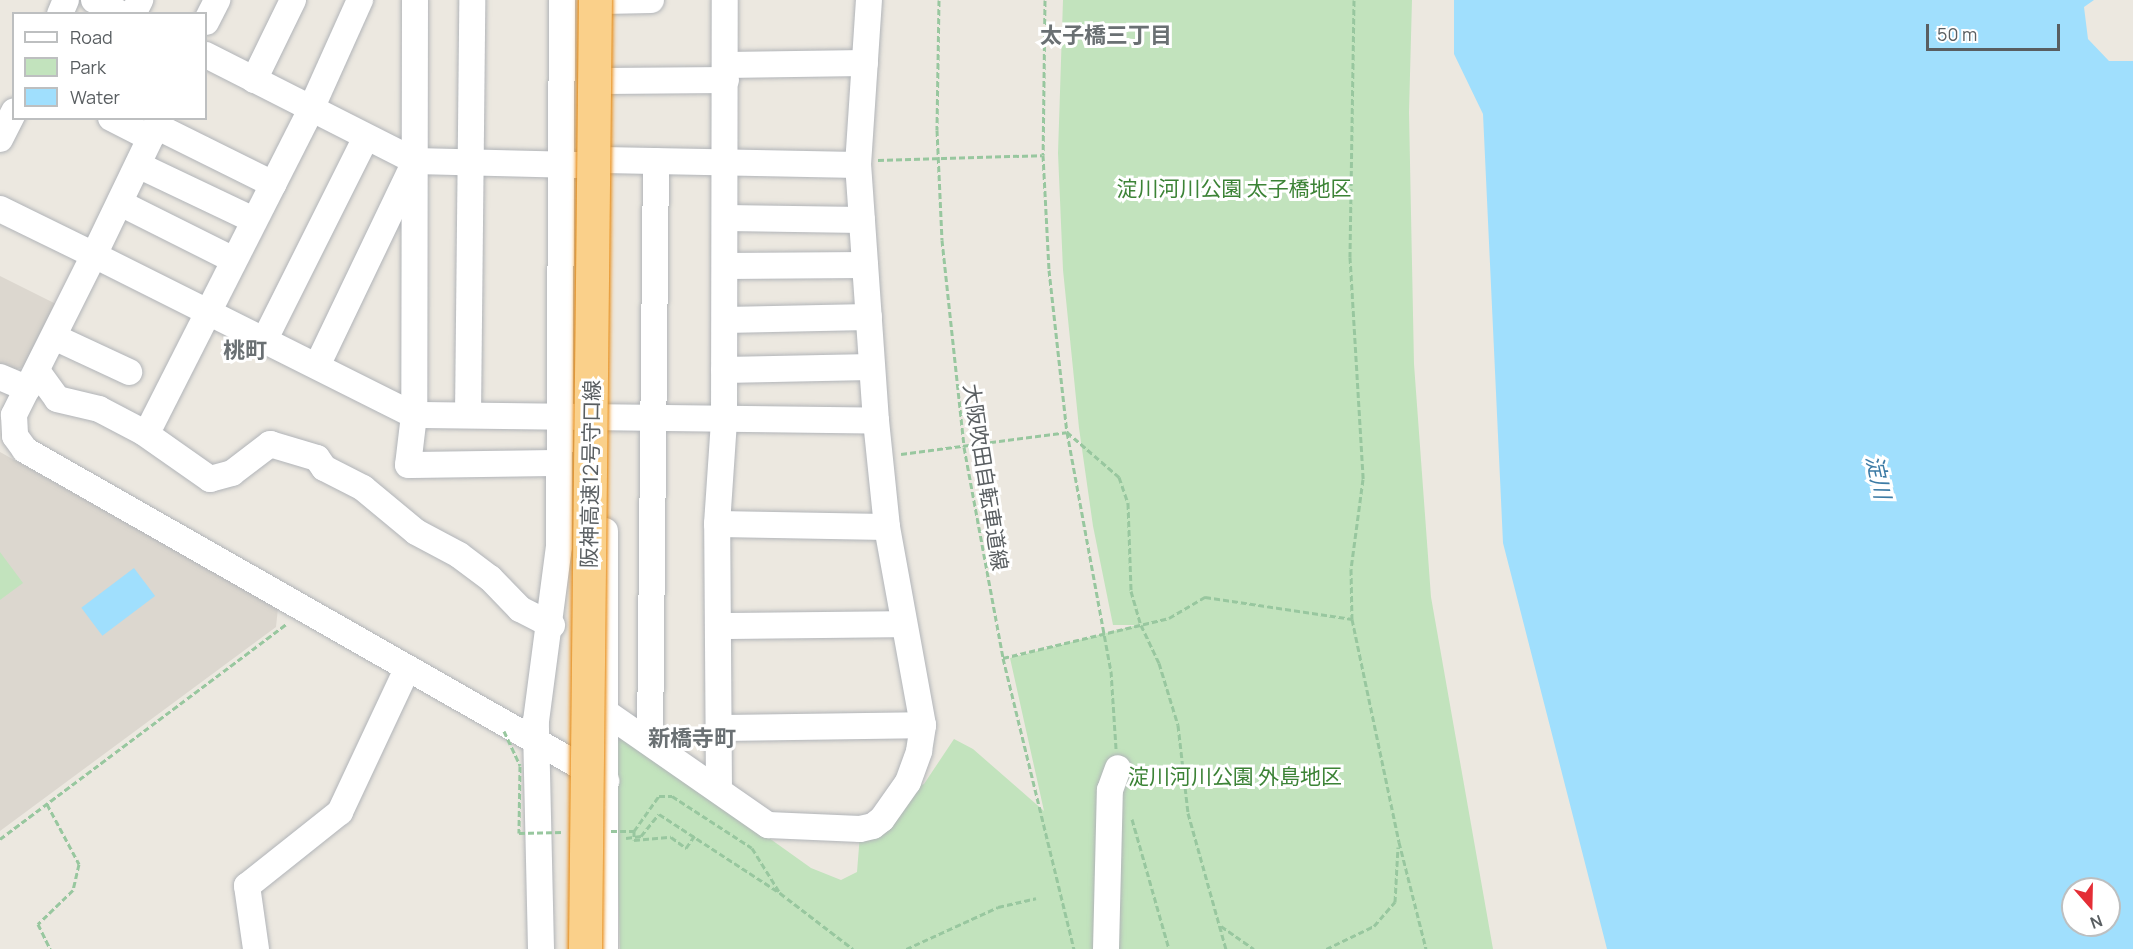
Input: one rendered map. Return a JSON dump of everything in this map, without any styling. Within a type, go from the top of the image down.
[{"type":"highway","name":"阪神高速12号守口線","points":[[563,949],[594,0]]},
{"type":"highway","name":"阪神高速12号守口線","points":[[585,949],[594,0]]},
{"type":"street","points":[[94,0],[118,12]]},
{"type":"street","points":[[207,20],[217,0]]},
{"type":"street","points":[[254,80],[293,0]]},
{"type":"street","points":[[152,423],[311,109],[360,0]]},
{"type":"street","points":[[416,0],[414,415],[408,465],[559,463]]},
{"type":"street","points":[[468,416],[472,0]]},
{"type":"street","points":[[541,949],[527,739],[536,722],[552,625],[559,547],[559,162],[562,0]]},
{"type":"street","points":[[604,949],[603,836],[608,714],[604,418],[604,81],[594,0],[651,0]]},
{"type":"street","points":[[719,788],[717,524],[724,421],[727,165],[725,0]]},
{"type":"street","points":[[608,714],[719,788],[768,825],[860,829],[873,826],[882,819],[908,782],[919,751],[923,725],[887,527],[876,421],[862,220],[865,63],[869,0]]},
{"type":"street","points":[[207,56],[415,161],[559,162],[603,165],[657,161],[727,165],[863,162]]},
{"type":"street","points":[[604,81],[865,63]]},
{"type":"street","points":[[0,139],[12,115]]},
{"type":"street","points":[[120,120],[155,128],[273,184]]},
{"type":"street","points":[[155,128],[120,204],[14,415],[7,435],[26,450],[306,609],[527,739],[606,781]]},
{"type":"street","points":[[265,339],[366,137]]},
{"type":"street","points":[[317,366],[415,161]]},
{"type":"street","points":[[650,742],[657,161]]},
{"type":"street","points":[[138,165],[254,220]]},
{"type":"street","points":[[120,204],[234,260]]},
{"type":"street","points":[[0,209],[414,415],[559,416],[724,421],[876,421]]},
{"type":"street","points":[[726,218],[862,220]]},
{"type":"street","points":[[726,266],[865,265]]},
{"type":"street","points":[[725,320],[868,318]]},
{"type":"street","points":[[54,337],[129,372]]},
{"type":"street","points":[[724,370],[872,367]]},
{"type":"street","points":[[0,377],[33,380],[57,399],[99,409],[143,432],[210,479],[232,473],[270,444],[317,458],[324,468],[363,488],[416,532],[467,561],[520,609],[552,625]]},
{"type":"street","points":[[717,524],[887,527]]},
{"type":"street","points":[[718,626],[904,624]]},
{"type":"street","points":[[256,949],[247,886],[340,812],[407,669]]},
{"type":"street","points":[[719,728],[923,725]]},
{"type":"street","points":[[1106,949],[1110,790],[1118,768]]},
{"type":"path","name":"大阪吹田自転車道線","points":[[939,0],[938,159],[946,299],[964,447],[1003,658],[1074,949]]},
{"type":"path","points":[[1045,0],[1043,155],[1049,270],[1067,432],[1105,634],[1118,768]]},
{"type":"path","points":[[1354,0],[1350,257],[1363,479],[1351,569],[1352,618],[1399,842],[1426,949]]},
{"type":"path","points":[[863,162],[1043,155]]},
{"type":"path","points":[[879,456],[964,447],[1067,432],[1119,477],[1128,503],[1131,591],[1141,625],[1159,663],[1178,725],[1188,813],[1226,949]]},
{"type":"path","points":[[1003,658],[1169,618],[1204,597],[1352,618]]},
{"type":"path","points":[[0,840],[306,609]]},
{"type":"path","points":[[498,728],[527,739]]},
{"type":"path","points":[[504,731],[520,766],[519,833],[565,832]]},
{"type":"path","points":[[695,835],[686,848],[665,836],[634,840],[634,831],[659,796],[672,796],[752,848],[780,894]]},
{"type":"path","points":[[47,804],[79,864],[73,890],[38,924],[50,949]]},
{"type":"path","points":[[603,836],[641,836],[659,814],[695,835],[780,894],[853,949]]},
{"type":"path","points":[[1131,814],[1169,949]]},
{"type":"path","points":[[531,823],[531,834]]},
{"type":"path","points":[[603,836],[634,831]]},
{"type":"path","points":[[1326,949],[1374,926],[1395,902],[1399,842]]},
{"type":"path","points":[[906,949],[998,907],[1036,898]]},
{"type":"path","points":[[1219,925],[1254,949]]},
{"type":"shaded area","points":[[0,276],[56,304],[26,366],[15,370],[0,366]]},
{"type":"shaded area","points":[[0,452],[278,608],[276,627],[0,831]]},
{"type":"green space","points":[[1063,0],[1412,0],[1409,112],[1414,364],[1431,597],[1493,949],[620,949],[614,727],[811,868],[841,880],[857,872],[860,834],[907,791],[924,784],[954,739],[973,749],[1044,811],[1010,658],[1137,625],[1113,625],[1093,526],[1079,428],[1063,270],[1058,153]]},
{"type":"green space","points":[[0,552],[23,583],[0,600]]},
{"type":"water","name":"淀川","points":[[1454,0],[2094,0],[2084,7],[2088,39],[2109,61],[2133,61],[2133,949],[1607,949],[1503,543],[1483,114],[1454,54]]},
{"type":"water","points":[[134,568],[155,596],[102,636],[81,608]]},
{"type":"district","name":"太子橋三丁目","points":[[1106,36]]},
{"type":"district","name":"桃町","points":[[245,351]]},
{"type":"district","name":"新橋寺町","points":[[692,739]]},
{"type":"park label","name":"淀川河川公園 太子橋地区","points":[[1234,188]]},
{"type":"park label","name":"淀川河川公園 外島地区","points":[[1235,776]]}]
